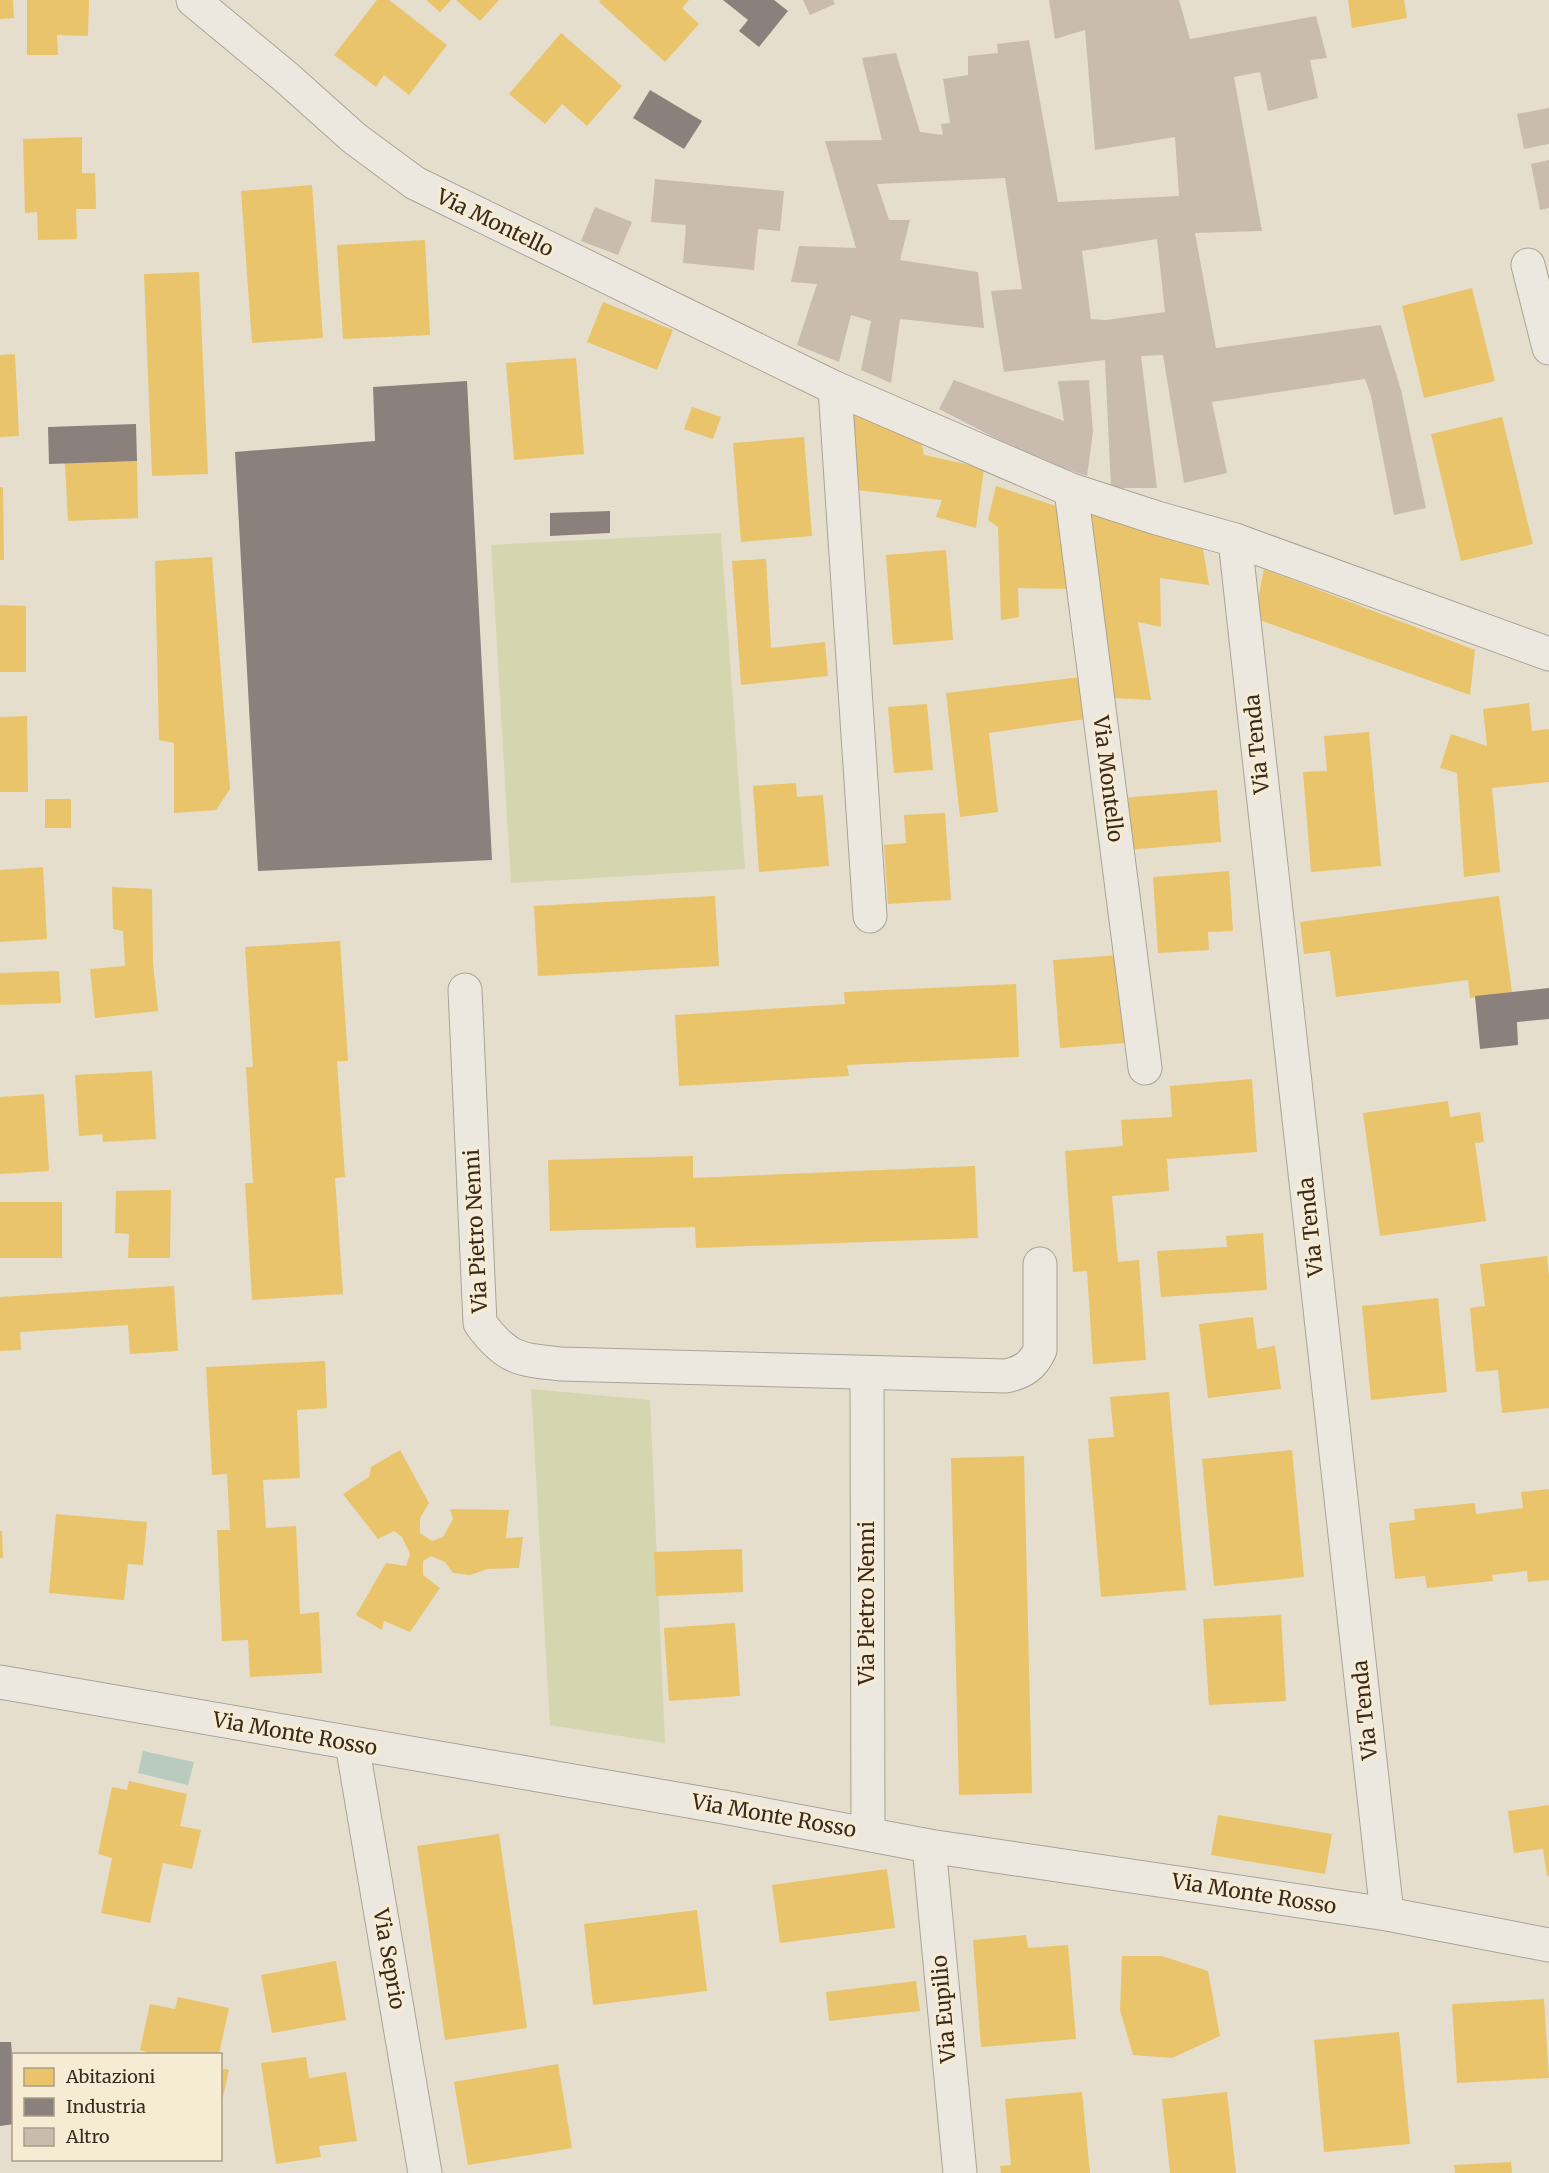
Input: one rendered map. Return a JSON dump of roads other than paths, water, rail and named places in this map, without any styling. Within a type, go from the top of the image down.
[{"type":"street","name":"Via Montello","points":[[193,0],[287,78],[354,138],[415,183],[835,388],[1071,489],[1157,518],[1234,540],[1549,654]]},
{"type":"street","points":[[1528,265],[1549,348]]},
{"type":"street","points":[[835,388],[870,915]]},
{"type":"street","name":"Via Montello","points":[[1071,489],[1144,1068]]},
{"type":"street","name":"Via Tenda","points":[[1234,540],[1387,1914]]},
{"type":"street","name":"Via Pietro Nenni","points":[[465,990],[480,1323],[496,1343],[524,1361],[561,1364],[1006,1376],[1028,1368],[1036,1360],[1040,1350],[1040,1264]]},
{"type":"street","name":"Via Pietro Nenni","points":[[867,1372],[868,1833]]},
{"type":"street","name":"Via Monte Rosso","points":[[0,1682],[729,1808],[929,1846],[1387,1914],[1549,1945]]},
{"type":"street","name":"Via Seprio","points":[[352,1744],[425,2173]]},
{"type":"street","name":"Via Eupilio","points":[[929,1846],[960,2173]]}]
